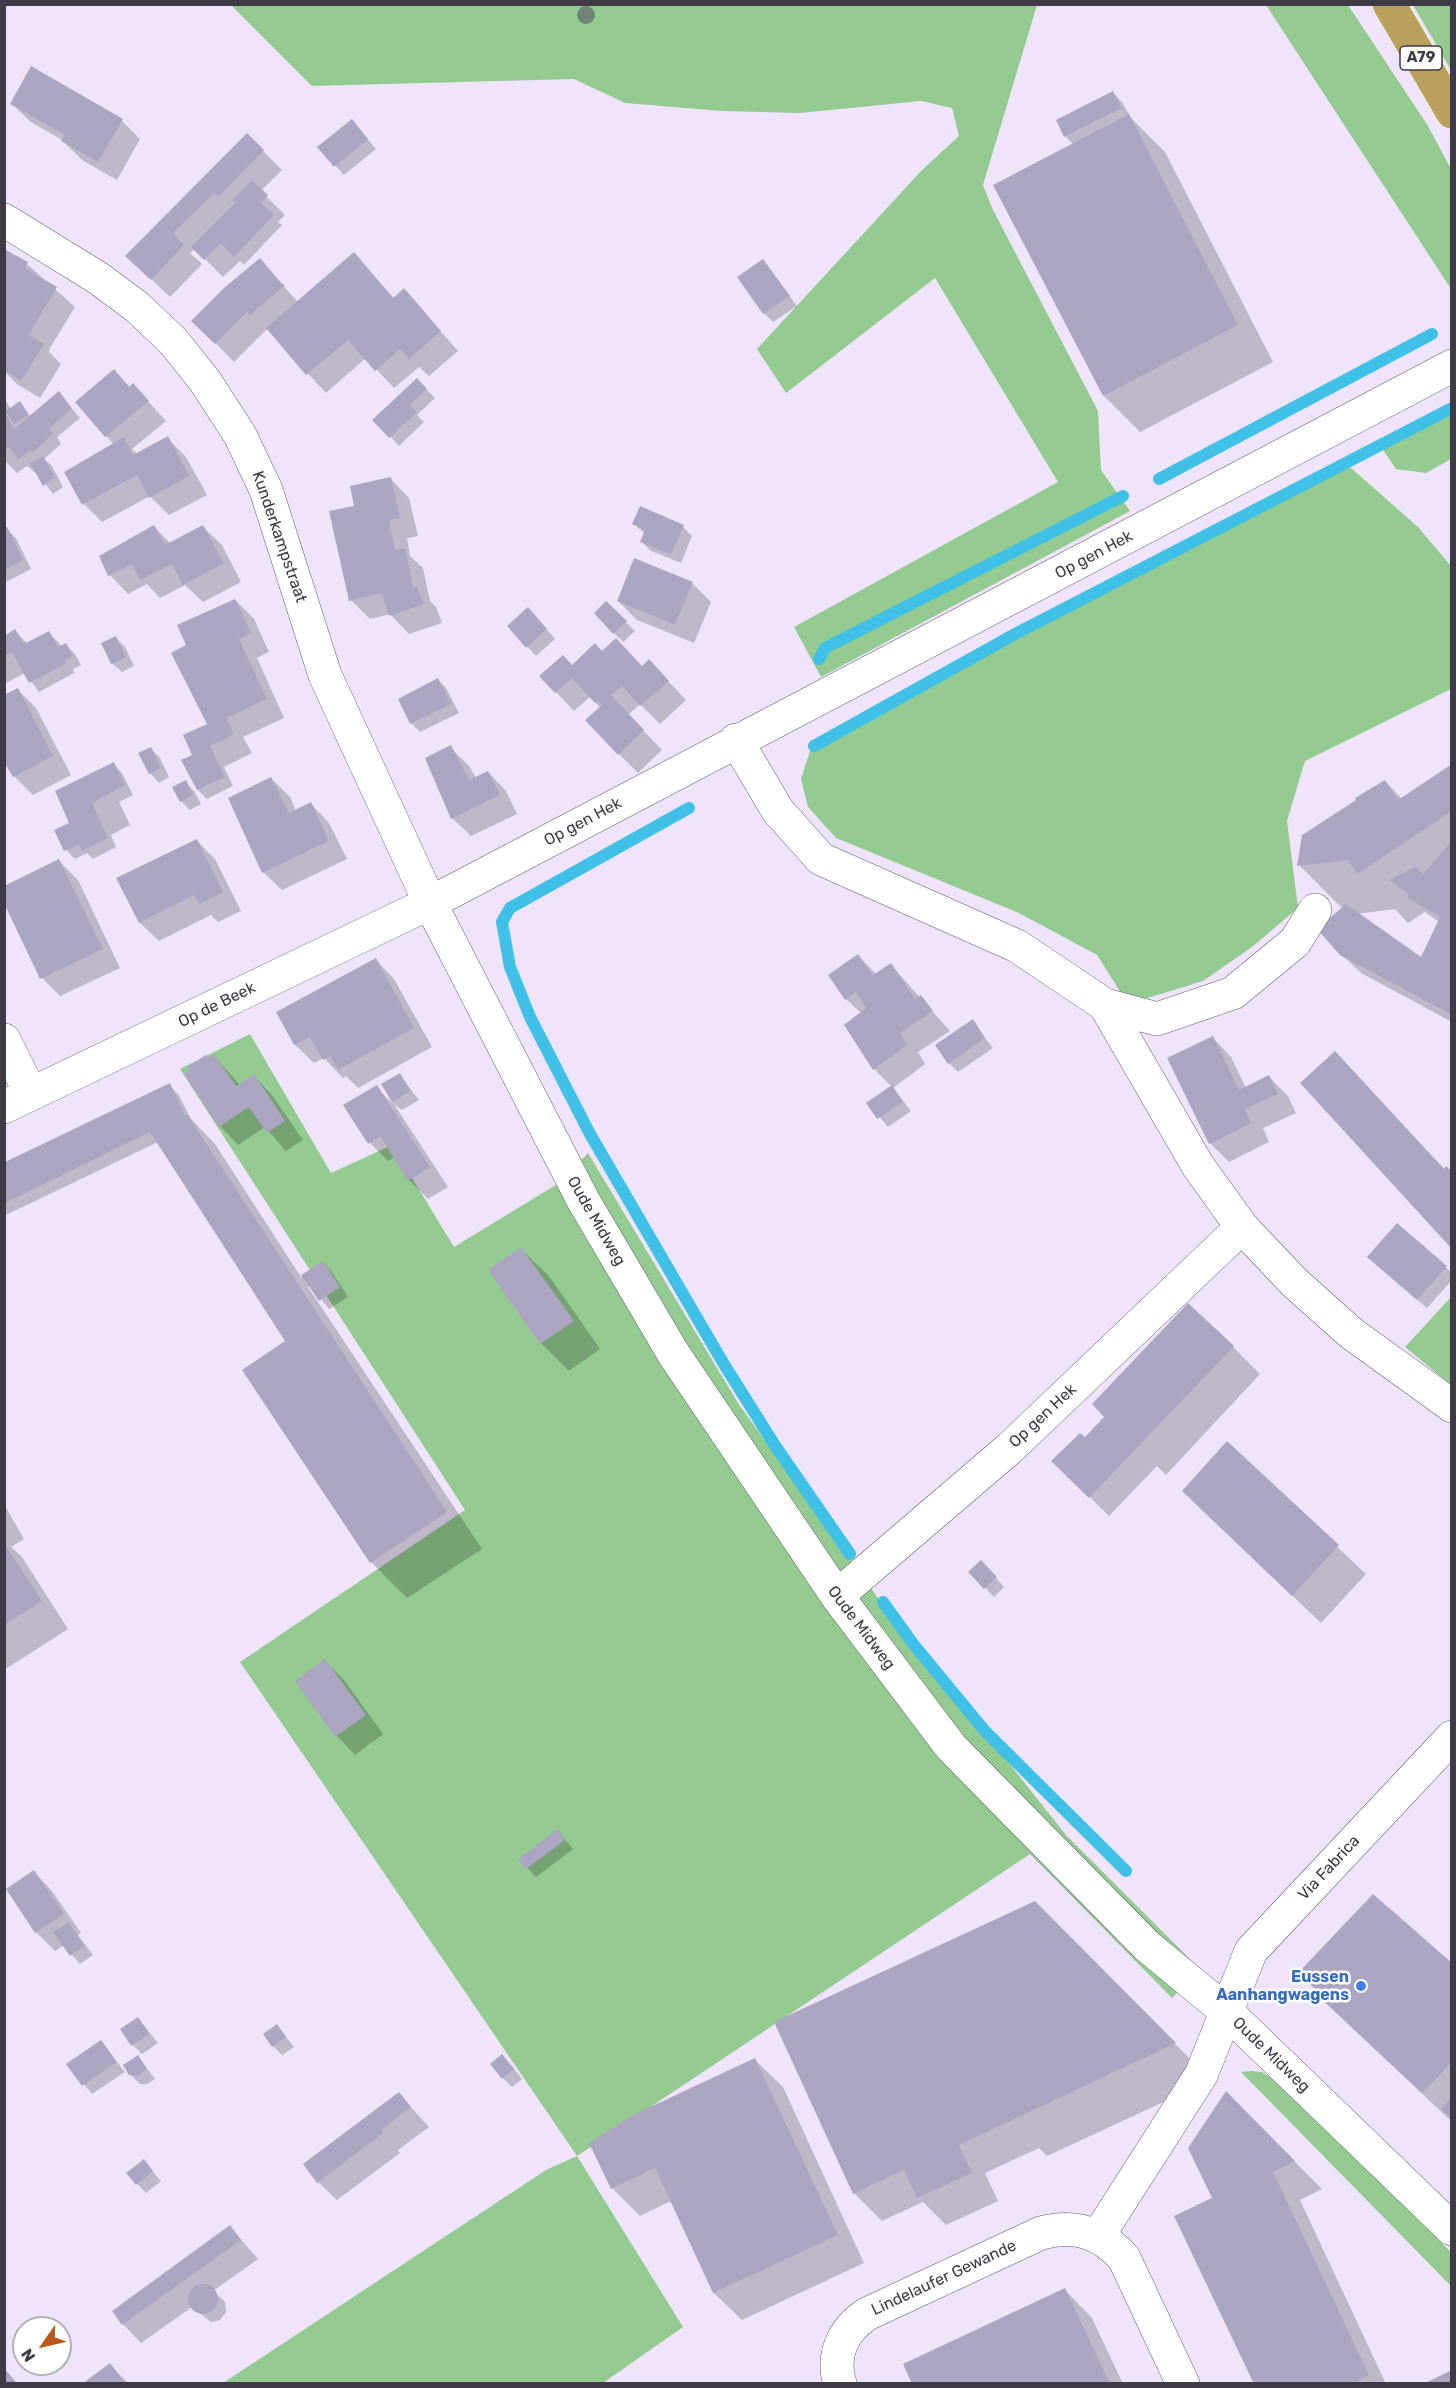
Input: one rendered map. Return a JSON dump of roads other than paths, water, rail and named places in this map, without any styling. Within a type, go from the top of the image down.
[{"type":"highway","name":"A79","points":[[1389,4],[1452,112]]},
{"type":"street","name":"Kunderkampstraat","points":[[4,220],[98,278],[137,307],[173,341],[205,381],[240,435],[266,490],[325,675],[430,903]]},
{"type":"street","name":"Op gen Hek","points":[[430,903],[736,740],[943,634],[1452,366]]},
{"type":"street","points":[[736,740],[778,811],[821,859],[1017,946],[1105,1005],[1157,1019],[1233,993],[1295,942],[1315,910]]},
{"type":"street","name":"Op de Beek","points":[[18,1100],[430,903]]},
{"type":"street","name":"Oude Midweg","points":[[430,903],[583,1200],[673,1353],[837,1596],[951,1747],[1147,1946],[1227,2012],[1452,2229]]},
{"type":"street","points":[[1105,1005],[1198,1166],[1242,1227],[1294,1282],[1351,1333],[1452,1406]]},
{"type":"street","points":[[4,1040],[18,1100]]},
{"type":"street","name":"Op gen Hek","points":[[837,1596],[1010,1448],[1242,1227]]},
{"type":"street","name":"Via Fabrica","points":[[1227,2012],[1251,1951],[1452,1737]]},
{"type":"street","points":[[1098,2236],[1201,2075],[1227,2012]]},
{"type":"street","name":"Lindelaufer Gewande","points":[[840,2384],[837,2361],[839,2346],[855,2322],[867,2314],[1041,2233],[1070,2228],[1098,2236],[1124,2258],[1183,2384]]},
{"type":"waterway","points":[[1159,479],[1432,334]]},
{"type":"waterway","points":[[814,746],[1015,634],[1452,408]]},
{"type":"waterway","points":[[819,659],[825,648],[1123,496]]},
{"type":"waterway","points":[[689,808],[510,908],[502,922],[510,967],[530,1017],[590,1134],[722,1361],[774,1444],[850,1554]]},
{"type":"waterway","points":[[883,1602],[914,1645],[985,1731],[1126,1871]]},
{"type":"place","name":"Eussen Aanhangwagens","points":[[1361,1986]]}]
